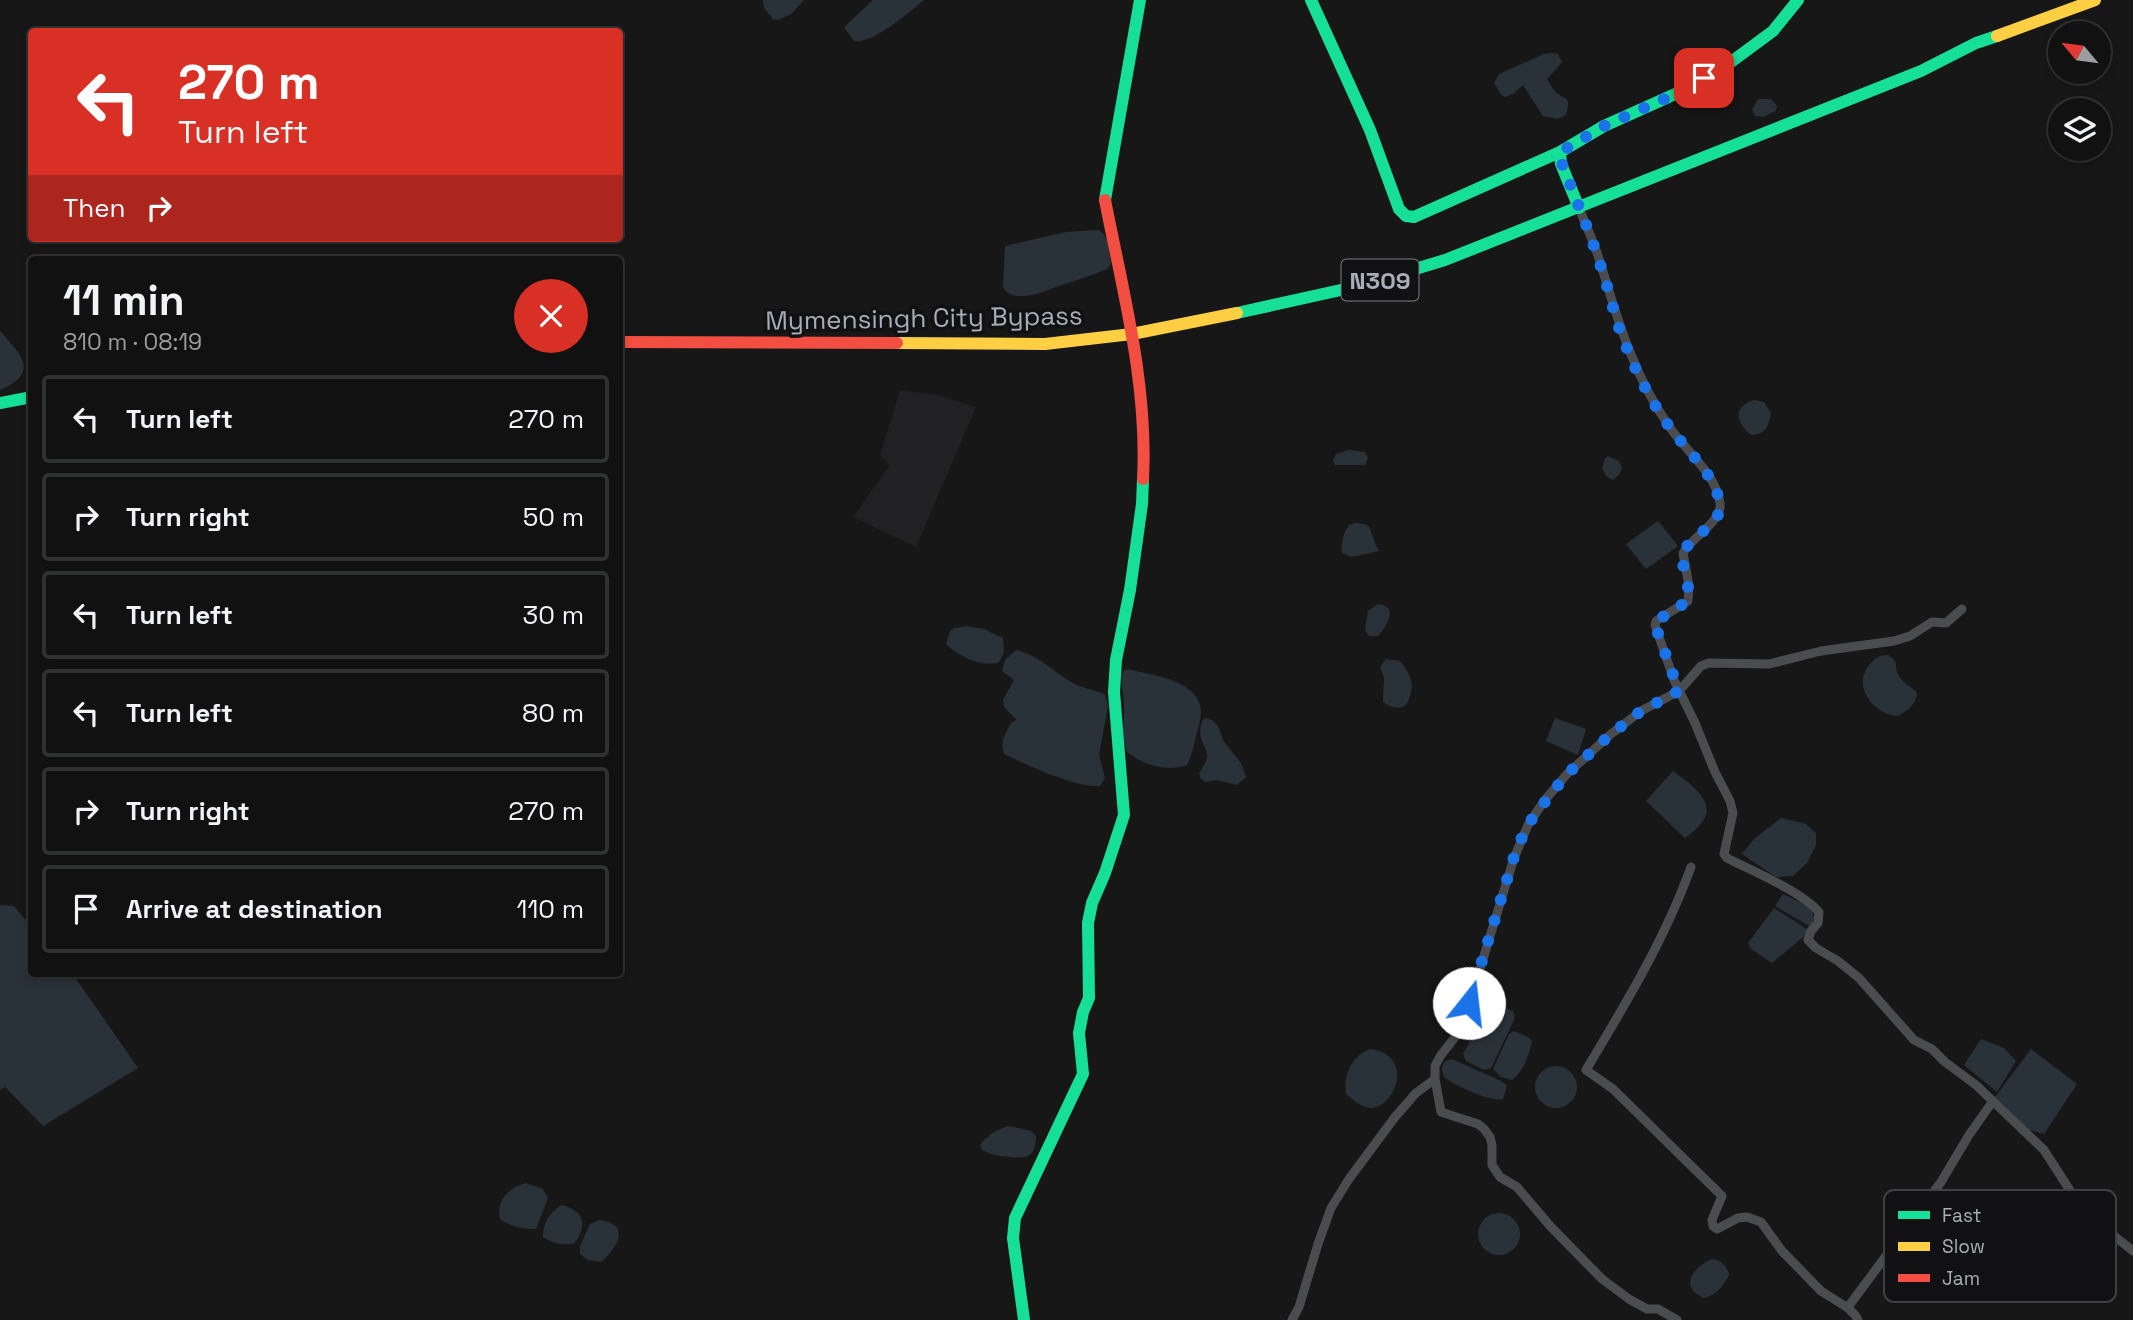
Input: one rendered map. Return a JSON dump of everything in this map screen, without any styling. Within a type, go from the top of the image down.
[{"type":"main road","points":[[1024,1320],[1013,1238],[1015,1218],[1083,1074],[1079,1033],[1083,1013],[1090,998],[1088,923],[1092,903],[1124,815],[1114,692],[1116,660],[1130,590],[1142,504],[1144,443],[1132,334],[1104,197],[1140,0]]},
{"type":"main road","points":[[1311,0],[1370,130],[1399,209],[1406,216],[1414,217],[1560,152],[1604,126],[1682,91],[1727,65],[1773,31],[1798,0]]},
{"type":"main road","name":"Mymensingh City Bypass","points":[[623,342],[1045,344],[1132,334],[1359,286],[1445,260],[1580,208],[1921,71],[1976,43],[2095,0]]},
{"type":"main road","points":[[1560,152],[1562,164],[1580,208]]},
{"type":"main road","points":[[0,403],[28,398]]},
{"type":"street","points":[[1580,208],[1622,334],[1652,401],[1712,481],[1720,503],[1718,514],[1683,553],[1689,586],[1688,601],[1656,621],[1655,625],[1679,691],[1730,801],[1733,813],[1723,848],[1724,854],[1813,905],[1819,912],[1818,923],[1808,940],[1860,978],[1914,1040],[1932,1049],[2045,1150],[2070,1190]]},
{"type":"street","points":[[1677,1320],[1658,1309],[1647,1309],[1602,1279],[1517,1187],[1500,1178],[1492,1165],[1490,1137],[1485,1129],[1478,1124],[1440,1112],[1435,1079],[1436,1066],[1464,1021],[1517,847],[1533,817],[1567,774],[1641,711],[1679,691],[1702,666],[1709,663],[1769,664],[1821,651],[1894,641],[1910,636],[1932,622],[1946,623],[1962,609]]},
{"type":"street","points":[[1691,867],[1678,903],[1624,1006],[1586,1070],[1613,1089],[1722,1196],[1712,1220],[1713,1226],[1722,1228],[1738,1218],[1747,1217],[1761,1222],[1782,1251],[1821,1291],[1848,1308],[1858,1320]]},
{"type":"street","points":[[1293,1320],[1331,1208],[1349,1179],[1395,1118],[1416,1093],[1435,1079]]},
{"type":"street","points":[[1935,1190],[1993,1101]]},
{"type":"street","points":[[2116,1237],[2133,1251]]},
{"type":"street","points":[[1848,1308],[1884,1259]]},
{"type":"shaded area","points":[[763,0],[804,0],[791,14],[778,20],[773,19],[764,8]]},
{"type":"shaded area","points":[[873,0],[924,0],[880,33],[854,41],[844,27]]},
{"type":"shaded area","points":[[1552,53],[1558,54],[1562,62],[1547,79],[1553,89],[1568,101],[1566,115],[1558,119],[1543,116],[1523,85],[1513,94],[1504,97],[1494,83],[1499,74]]},
{"type":"shaded area","points":[[1758,99],[1771,99],[1777,106],[1776,111],[1763,117],[1755,116],[1752,110]]},
{"type":"shaded area","points":[[1098,230],[1105,236],[1108,245],[1111,264],[1107,269],[1032,295],[1015,296],[1003,287],[1005,246],[1066,232]]},
{"type":"shaded area","points":[[0,331],[20,355],[24,370],[13,383],[0,390]]},
{"type":"shaded area","points":[[900,390],[938,395],[976,407],[916,547],[853,517],[890,465],[880,455]]},
{"type":"shaded area","points":[[1754,400],[1764,402],[1771,413],[1765,429],[1751,435],[1742,425],[1739,411]]},
{"type":"shaded area","points":[[1349,450],[1365,452],[1368,458],[1365,465],[1335,465],[1333,460],[1336,454]]},
{"type":"shaded area","points":[[1608,456],[1619,461],[1622,468],[1613,480],[1606,476],[1602,468]]},
{"type":"shaded area","points":[[1658,521],[1678,546],[1646,569],[1626,544]]},
{"type":"shaded area","points":[[1355,523],[1369,527],[1379,551],[1351,557],[1342,553],[1345,531],[1349,525]]},
{"type":"shaded area","points":[[1378,604],[1388,609],[1389,617],[1378,636],[1369,636],[1365,630],[1368,611]]},
{"type":"shaded area","points":[[967,626],[984,629],[1003,638],[1004,652],[999,662],[971,660],[946,644],[950,631]]},
{"type":"shaded area","points":[[1016,650],[1039,660],[1073,683],[1105,694],[1108,706],[1099,755],[1105,778],[1100,786],[1065,780],[1004,754],[1005,734],[1012,722],[1017,720],[1004,707],[1003,700],[1014,680],[1002,671],[1005,660]]},
{"type":"shaded area","points":[[1888,655],[1896,663],[1897,673],[1917,693],[1910,707],[1897,716],[1873,705],[1864,690],[1864,673],[1875,659]]},
{"type":"shaded area","points":[[1386,659],[1400,661],[1410,677],[1410,697],[1407,704],[1398,708],[1383,702],[1384,677],[1380,667]]},
{"type":"shaded area","points":[[1128,669],[1174,681],[1194,693],[1201,713],[1187,765],[1172,768],[1156,766],[1127,752],[1123,735],[1121,680],[1123,671]]},
{"type":"shaded area","points":[[1206,718],[1218,726],[1224,742],[1241,763],[1246,777],[1237,785],[1216,780],[1206,782],[1201,779],[1199,774],[1207,753],[1200,733],[1203,719]]},
{"type":"shaded area","points":[[1555,718],[1586,729],[1578,755],[1546,741]]},
{"type":"shaded area","points":[[1673,771],[1701,794],[1707,810],[1697,828],[1685,838],[1646,801]]},
{"type":"shaded area","points":[[1781,818],[1806,824],[1816,833],[1816,845],[1807,863],[1793,876],[1776,877],[1742,854],[1754,839]]},
{"type":"shaded area","points":[[1783,894],[1811,910],[1814,920],[1811,927],[1775,906]]},
{"type":"shaded area","points":[[0,905],[14,906],[28,923],[28,977],[75,977],[138,1068],[43,1126],[5,1087],[0,1090]]},
{"type":"shaded area","points":[[1774,908],[1808,930],[1807,934],[1772,963],[1751,949],[1748,943]]},
{"type":"shaded area","points":[[1494,1003],[1513,1011],[1515,1018],[1491,1068],[1484,1070],[1466,1061],[1463,1054],[1489,1007]]},
{"type":"shaded area","points":[[1514,1031],[1530,1038],[1532,1042],[1522,1068],[1512,1080],[1501,1077],[1493,1069],[1509,1034]]},
{"type":"shaded area","points":[[1981,1039],[2004,1048],[2016,1061],[1997,1092],[1964,1065]]},
{"type":"shaded area","points":[[1370,1049],[1384,1053],[1393,1060],[1397,1080],[1387,1099],[1379,1106],[1370,1108],[1360,1105],[1346,1094],[1345,1087],[1350,1067],[1358,1056]]},
{"type":"shaded area","points":[[2031,1049],[2077,1084],[2044,1134],[2029,1130],[1995,1097]]},
{"type":"shaded area","points":[[1452,1059],[1501,1081],[1507,1086],[1503,1099],[1482,1096],[1445,1078],[1442,1066]]},
{"type":"shaded area","points":[[1556,1066],[1571,1072],[1577,1087],[1571,1102],[1556,1108],[1541,1102],[1535,1087],[1541,1072]]},
{"type":"shaded area","points":[[1009,1126],[1031,1131],[1036,1136],[1034,1148],[1029,1155],[1022,1158],[1006,1157],[982,1150],[980,1145],[986,1138]]},
{"type":"shaded area","points":[[526,1183],[543,1189],[548,1198],[536,1229],[517,1227],[500,1219],[500,1206],[505,1195]]},
{"type":"shaded area","points":[[561,1205],[575,1211],[581,1219],[581,1231],[574,1244],[558,1244],[543,1237],[548,1219]]},
{"type":"shaded area","points":[[1499,1213],[1514,1219],[1520,1234],[1514,1249],[1499,1255],[1484,1249],[1478,1234],[1484,1219]]},
{"type":"shaded area","points":[[599,1220],[616,1226],[619,1232],[612,1251],[601,1262],[588,1260],[580,1254],[580,1246],[590,1224]]},
{"type":"shaded area","points":[[1712,1259],[1723,1264],[1729,1275],[1719,1289],[1704,1298],[1692,1288],[1691,1277],[1699,1267]]},
{"type":"traffic: fast","points":[[1105,200],[1140,0]]},
{"type":"traffic: fast","points":[[1311,0],[1370,130],[1399,209],[1406,216],[1414,217],[1560,152]]},
{"type":"traffic: fast","points":[[1579,208],[1561,164],[1560,152],[1604,126],[1682,91],[1727,65],[1773,31],[1798,0]]},
{"type":"traffic: fast","points":[[1237,313],[1359,286],[1445,260],[1921,71],[1976,43],[1997,36]]},
{"type":"traffic: fast","points":[[0,403],[28,398]]},
{"type":"traffic: fast","points":[[1024,1320],[1013,1238],[1015,1218],[1083,1074],[1079,1033],[1089,998],[1088,923],[1092,903],[1124,815],[1114,692],[1116,660],[1130,590],[1142,504],[1143,479]]},
{"type":"traffic: slow","points":[[1997,36],[2095,0]]},
{"type":"traffic: slow","points":[[897,343],[1045,344],[1132,334],[1237,313]]},
{"type":"traffic: jam","points":[[1105,200],[1138,374],[1144,444],[1143,479]]},
{"type":"traffic: jam","points":[[623,342],[897,343]]},
{"type":"route","points":[[1469,1003],[1517,847],[1533,817],[1567,774],[1611,734],[1641,711],[1679,691],[1655,625],[1666,613],[1688,601],[1689,586],[1683,553],[1718,514],[1720,503],[1712,481],[1652,401],[1626,345],[1560,152],[1604,126],[1682,91],[1704,78]]}]
